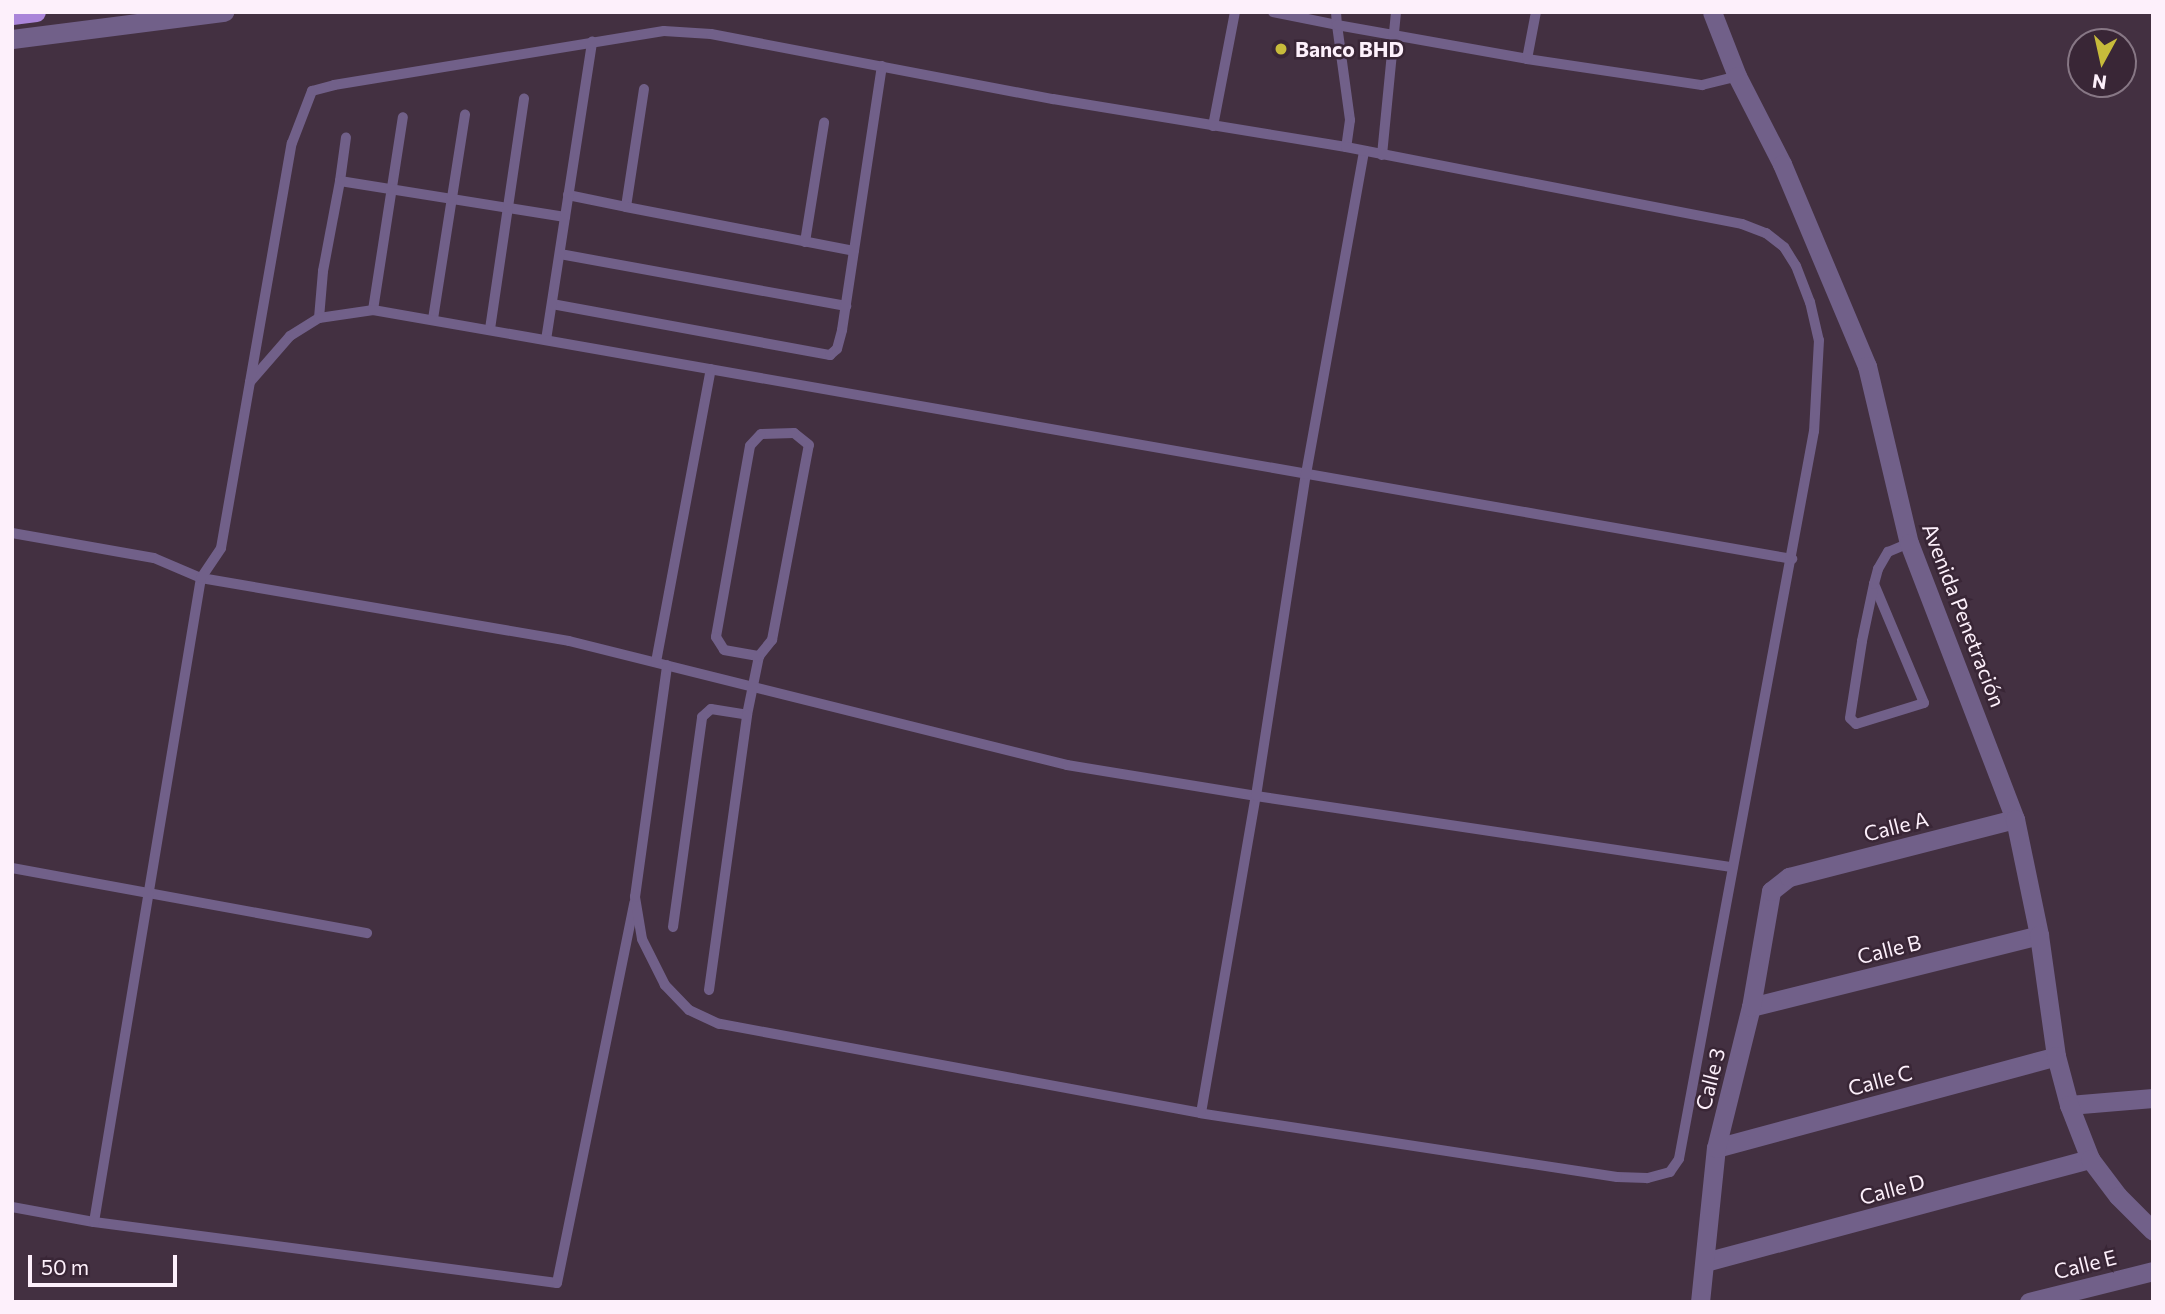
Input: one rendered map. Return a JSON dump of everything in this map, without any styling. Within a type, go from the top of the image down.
[{"type":"main road","points":[[12,15],[36,12]]},
{"type":"street","points":[[12,39],[224,12]]},
{"type":"street","name":"Avenida Penetración","points":[[1712,12],[1737,76],[1782,164],[1867,366],[1909,543],[1996,763],[2015,820],[2039,935],[2056,1056],[2069,1105],[2090,1159],[2118,1196],[2153,1231]]},
{"type":"street","name":"Calle A","points":[[1788,877],[2015,820]]},
{"type":"street","name":"Calle 3","points":[[1700,1302],[1716,1148],[1751,1007],[1771,891],[1788,877]]},
{"type":"street","name":"Calle B","points":[[1751,1007],[2039,935]]},
{"type":"street","name":"Calle C","points":[[1716,1148],[2056,1056]]},
{"type":"street","points":[[2069,1105],[2153,1098]]},
{"type":"street","name":"Calle D","points":[[1705,1262],[2090,1159]]},
{"type":"street","name":"Calle E","points":[[2029,1302],[2153,1271]]},
{"type":"lane","points":[[1213,126],[1235,12]]},
{"type":"lane","points":[[1273,12],[1527,59],[1702,85],[1737,76]]},
{"type":"lane","points":[[1336,12],[1350,120],[1346,147]]},
{"type":"lane","points":[[1382,155],[1396,12]]},
{"type":"lane","points":[[1527,59],[1536,12]]},
{"type":"lane","points":[[94,1222],[151,893],[201,578],[221,548],[292,143],[312,91],[664,31],[711,34],[1213,126],[1346,147],[1742,224],[1766,233],[1784,247],[1796,266],[1810,302],[1819,340],[1814,431],[1793,558],[1732,867],[1679,1159],[1670,1172],[1647,1178],[1617,1177],[1200,1114],[719,1024],[689,1010],[665,985],[642,939],[635,897]]},
{"type":"lane","points":[[546,340],[592,42]]},
{"type":"lane","points":[[552,304],[830,355],[837,349],[846,306],[882,66]]},
{"type":"lane","points":[[626,207],[644,89]]},
{"type":"lane","points":[[490,330],[524,98]]},
{"type":"lane","points":[[433,319],[465,114]]},
{"type":"lane","points":[[373,310],[403,117]]},
{"type":"lane","points":[[805,242],[824,123]]},
{"type":"lane","points":[[319,318],[323,271],[346,137]]},
{"type":"lane","points":[[1200,1114],[1256,796],[1306,474],[1364,151]]},
{"type":"lane","points":[[340,181],[565,217]]},
{"type":"lane","points":[[568,195],[854,251]]},
{"type":"lane","points":[[560,254],[846,306]]},
{"type":"lane","points":[[250,383],[290,336],[319,318],[373,310],[1793,558]]},
{"type":"lane","points":[[12,1207],[94,1222],[557,1283],[635,897],[661,663],[711,369]]},
{"type":"lane","points":[[709,990],[747,715],[759,656],[772,640],[808,445],[794,433],[761,434],[750,446],[716,637],[724,650],[759,656]]},
{"type":"lane","points":[[12,533],[154,558],[201,578],[569,641],[1067,765],[1732,867]]},
{"type":"lane","points":[[1874,584],[1924,703],[1854,724],[1850,718],[1874,584],[1882,558],[1909,543]]},
{"type":"lane","points":[[673,927],[702,717],[710,709],[747,715]]},
{"type":"lane","points":[[12,868],[367,933]]},
{"type":"place","name":"Banco BHD","points":[[1281,49]]}]
